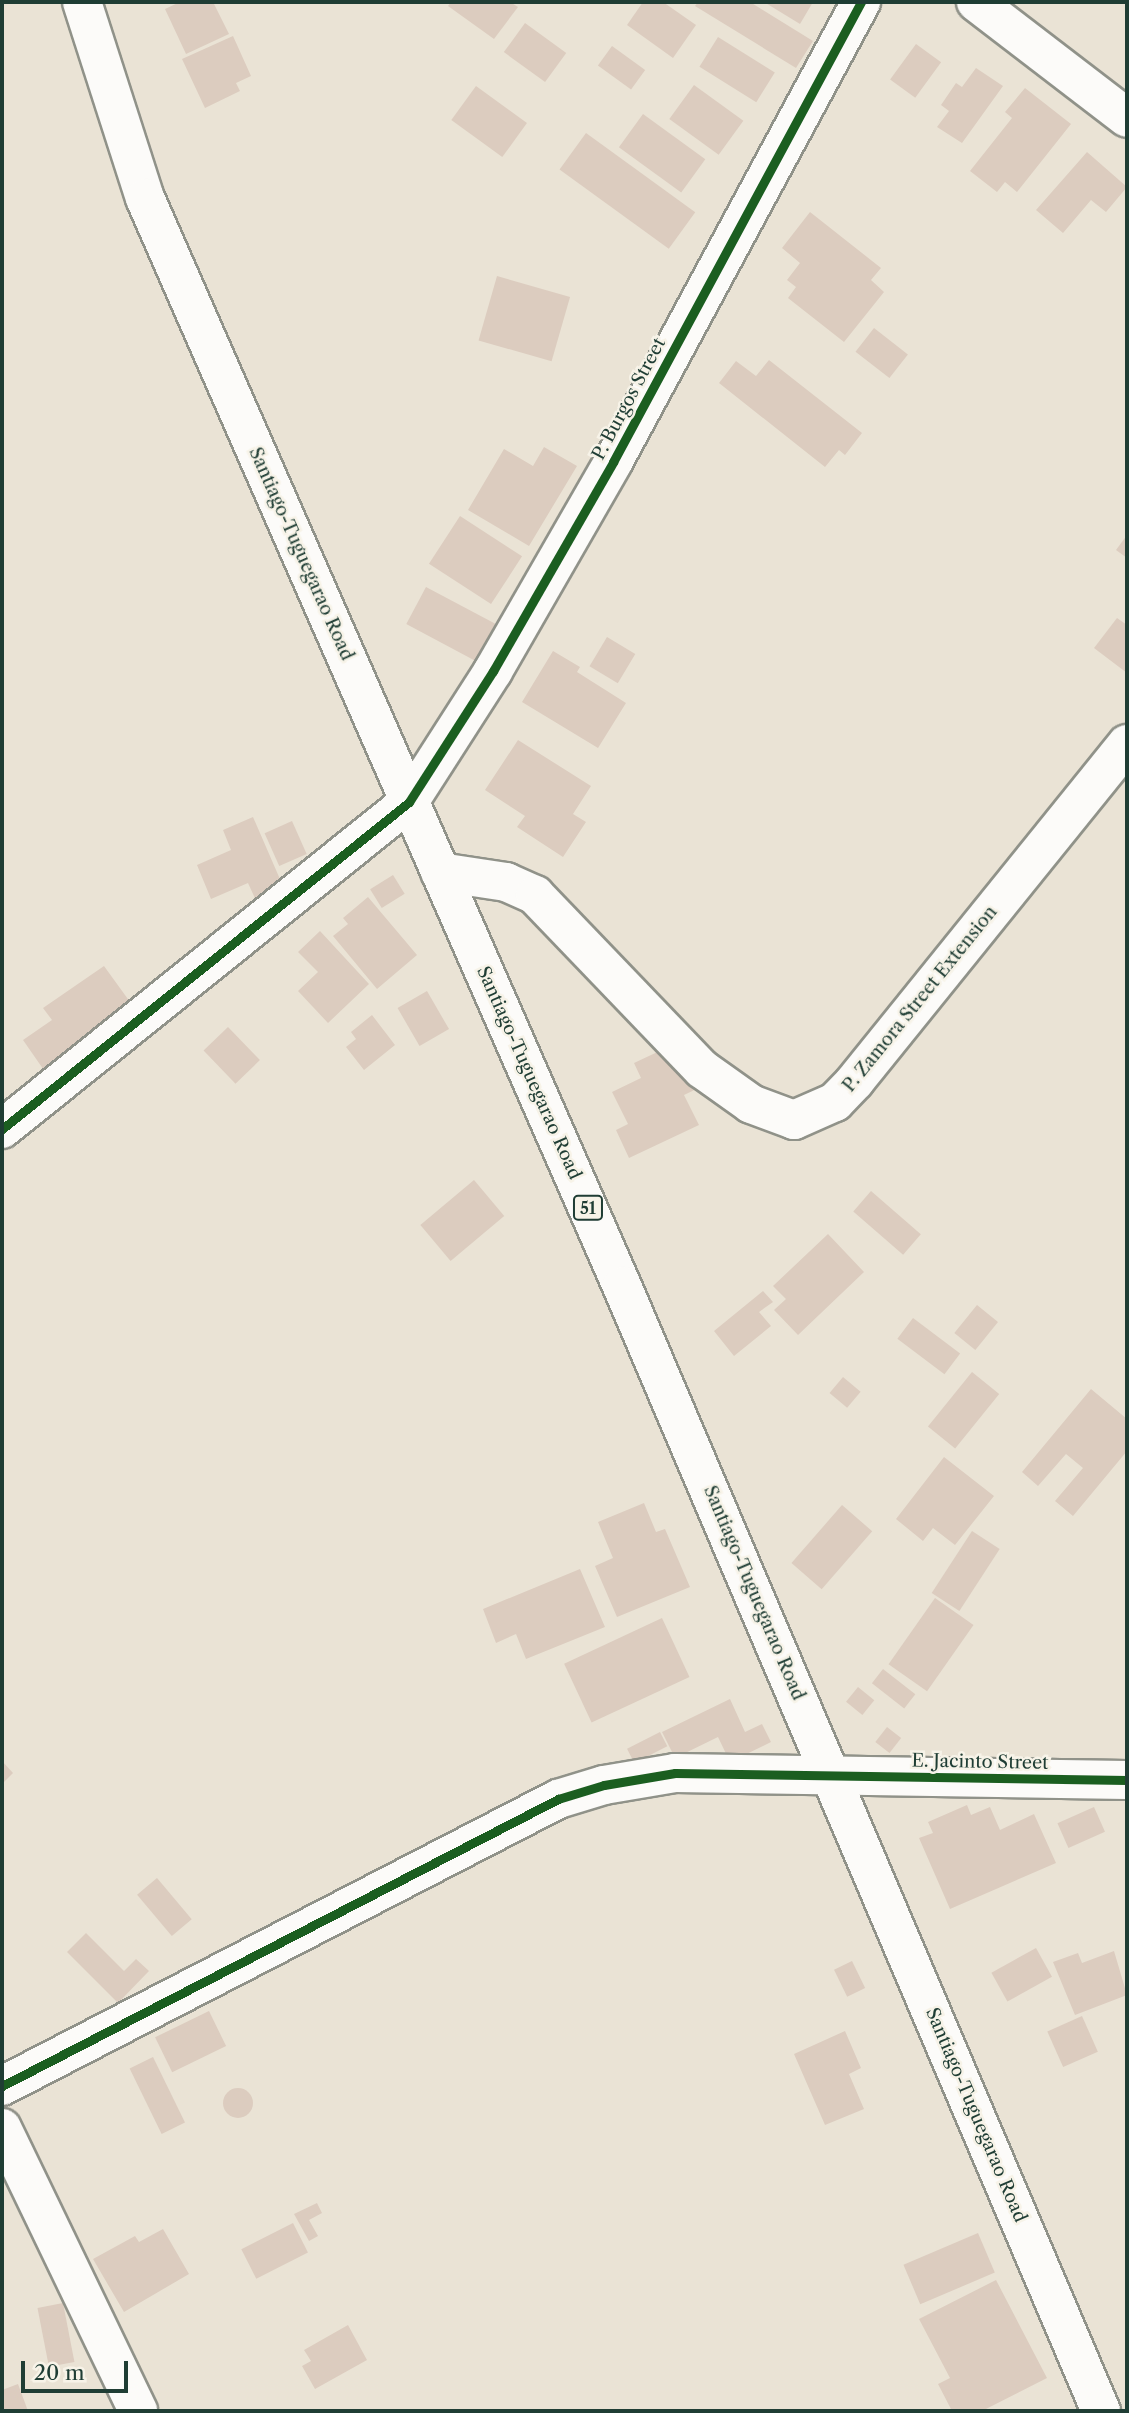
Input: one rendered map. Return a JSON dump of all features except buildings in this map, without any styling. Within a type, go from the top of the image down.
[{"type":"main road","name":"Santiago-Tuguegarao Road","points":[[82,2],[145,198],[832,1775],[1101,2411]]},
{"type":"main road","name":"P. Burgos Street","points":[[2,1129],[409,802],[493,671],[613,462],[861,2]]},
{"type":"main road","points":[[976,2],[1127,118]]},
{"type":"main road","name":"P. Zamora Street Extension","points":[[440,872],[506,882],[536,895],[702,1069],[751,1104],[794,1120],[835,1102],[855,1081],[1127,744]]},
{"type":"main road","name":"E. Jacinto Street","points":[[2,2086],[558,1799],[604,1784],[675,1773],[1127,1780]]},
{"type":"main road","points":[[2,2128],[138,2411]]},
{"type":"cycle path","points":[[2,1129],[409,802],[493,671],[613,462],[861,2]]},
{"type":"cycle path","points":[[2,2086],[558,1799],[604,1785],[675,1773],[1127,1780]]}]
